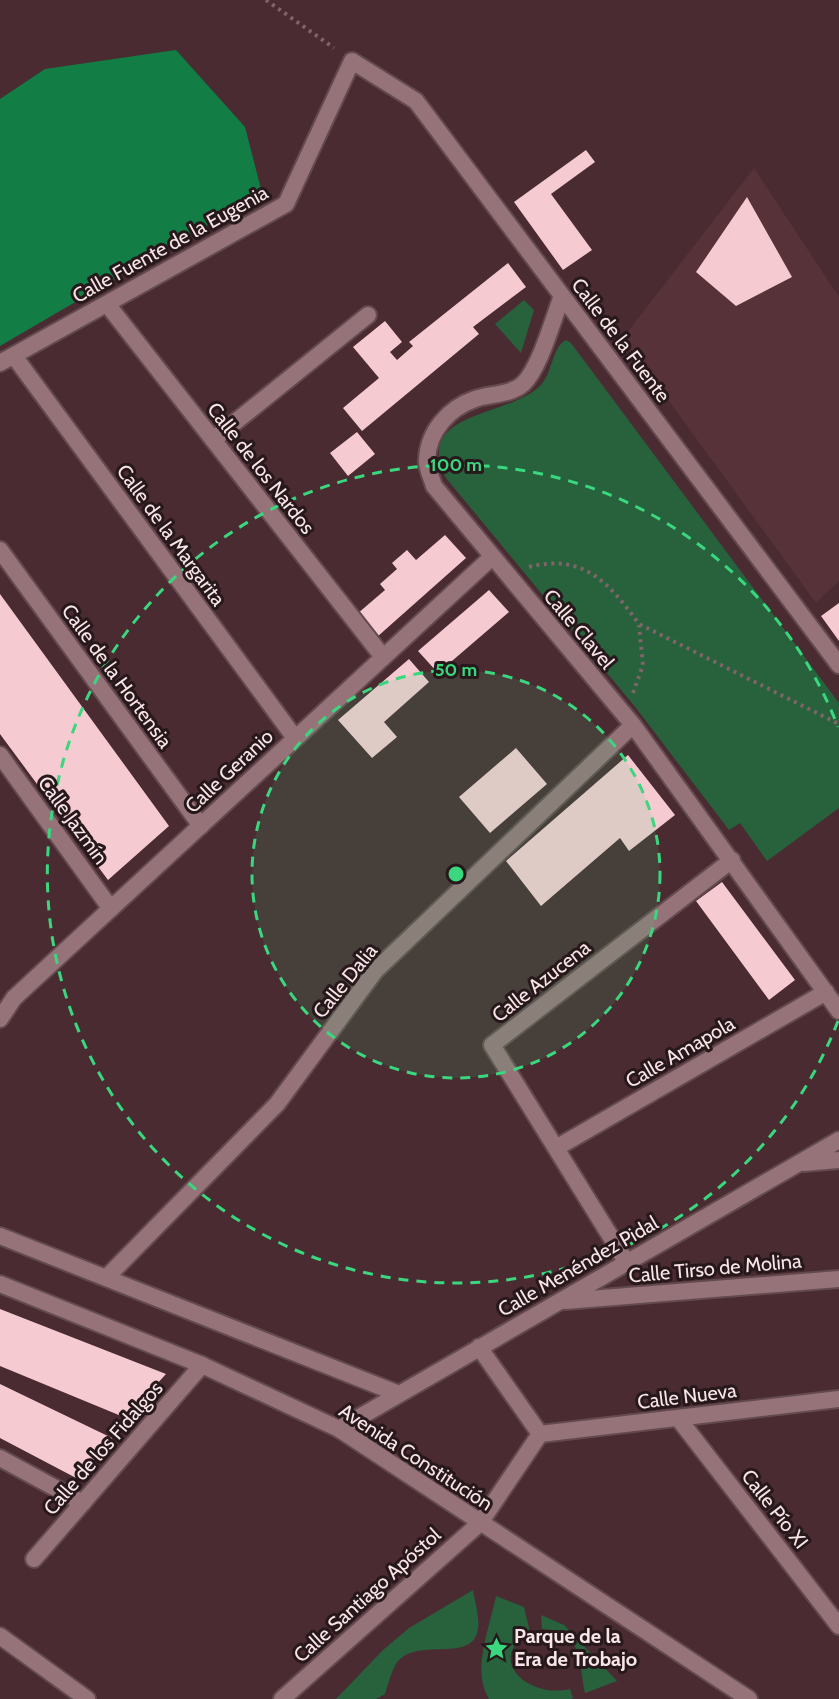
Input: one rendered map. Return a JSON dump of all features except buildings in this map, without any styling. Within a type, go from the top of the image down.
[{"type":"street","name":"Calle de la Fuente","points":[[352,60],[416,101],[839,665]]},
{"type":"street","name":"Calle Fuente de la Eugenia","points":[[7,359],[286,204],[352,60]]},
{"type":"street","name":"Calle Clavel","points":[[562,296],[535,364],[522,384],[503,393],[474,399],[444,417],[430,441],[426,462],[434,486],[629,720],[839,1011]]},
{"type":"street","name":"Calle de los Nardos","points":[[107,304],[383,657]]},
{"type":"street","points":[[213,440],[368,315]]},
{"type":"street","name":"Calle de la Margarita","points":[[7,359],[295,738]]},
{"type":"street","name":"Calle de la Hortensia","points":[[0,550],[201,826]]},
{"type":"street","name":"Calle Geranio","points":[[0,1019],[14,998],[492,557]]},
{"type":"street","name":"Calle Dalia","points":[[106,1278],[277,1104],[375,970],[629,720]]},
{"type":"street","name":"Calle Jazmín","points":[[0,755],[111,909]]},
{"type":"street","name":"Calle Azucena","points":[[627,1263],[492,1045],[732,860]]},
{"type":"street","name":"Calle Amapola","points":[[556,1148],[826,992]]},
{"type":"street","name":"Calle Menéndez Pidal","points":[[339,1429],[839,1140]]},
{"type":"street","points":[[799,1163],[839,1160]]},
{"type":"street","name":"Avenida Constitución","points":[[0,1236],[399,1394]]},
{"type":"street","name":"Calle Tirso de Molina","points":[[559,1302],[839,1279]]},
{"type":"street","name":"Avenida Constitución","points":[[0,1284],[202,1365],[339,1429],[749,1699]]},
{"type":"street","points":[[479,1347],[540,1434],[480,1523]]},
{"type":"street","name":"Calle de los Fidalgos","points":[[34,1559],[202,1365]]},
{"type":"street","name":"Calle Nueva","points":[[540,1434],[839,1399]]},
{"type":"street","name":"Calle Pío XI","points":[[678,1418],[839,1626]]},
{"type":"street","points":[[0,1458],[83,1503]]},
{"type":"street","name":"Calle Santiago Apóstol","points":[[282,1699],[480,1523]]},
{"type":"street","points":[[0,1636],[87,1699]]},
{"type":"path","points":[[266,0],[352,60]]},
{"type":"path","points":[[505,573],[549,562],[594,573],[617,594],[639,624],[839,724]]},
{"type":"path","points":[[629,720],[643,665],[639,624]]},
{"type":"shaded area","points":[[754,168],[839,297],[839,581],[816,603],[623,338]]},
{"type":"green space","points":[[176,50],[245,127],[262,193],[0,346],[0,99],[45,69]]},
{"type":"green space","points":[[524,300],[534,310],[521,353],[495,324]]},
{"type":"green space","points":[[566,340],[571,343],[839,703],[839,808],[767,861],[740,823],[729,830],[636,708],[446,478],[439,456],[442,440],[452,428],[467,419],[524,397],[539,387],[544,382],[557,349]]},
{"type":"green space","points":[[473,1590],[478,1613],[478,1631],[470,1643],[461,1647],[426,1650],[404,1656],[394,1667],[385,1694],[376,1699],[336,1699],[383,1650],[409,1628]]},
{"type":"green space","points":[[496,1596],[524,1607],[530,1632],[517,1643],[511,1654],[512,1665],[517,1675],[527,1683],[540,1688],[555,1691],[570,1689],[573,1698],[489,1699],[484,1688],[482,1662]]},
{"type":"green space","points":[[541,1615],[564,1625],[617,1681],[585,1693],[577,1650],[565,1635],[542,1629]]},
{"type":"place","name":"Parque de la Era de Trobajo","points":[[496,1648]]}]
